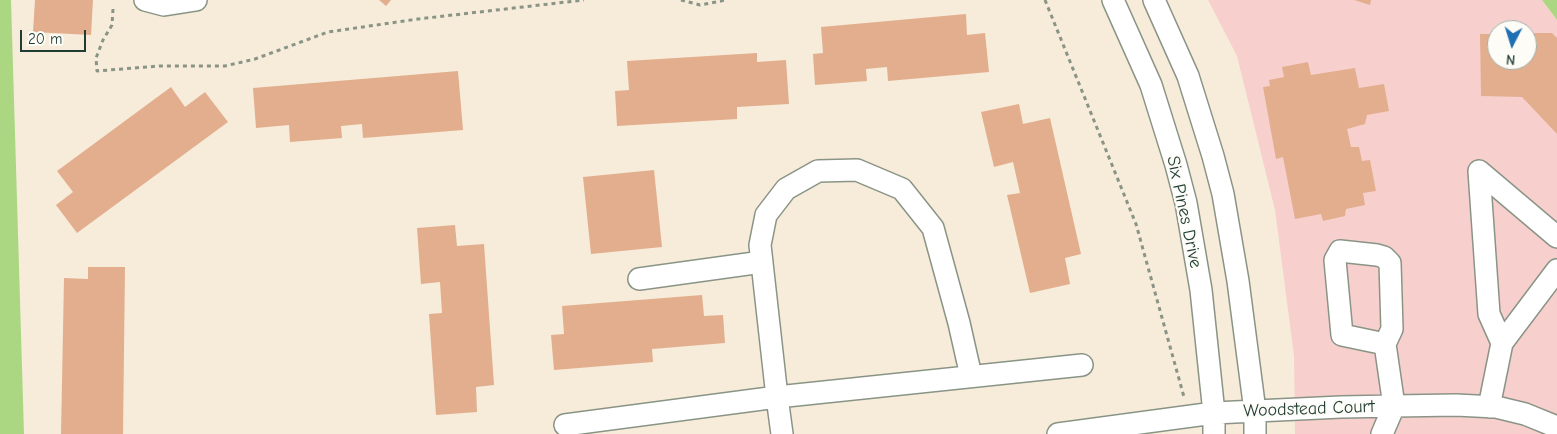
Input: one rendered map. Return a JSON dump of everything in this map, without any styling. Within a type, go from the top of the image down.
[{"type":"street","points":[[145,0],[164,5],[196,0]]},
{"type":"street","name":"Six Pines Drive","points":[[1113,0],[1151,85],[1186,203],[1201,290],[1214,424]]},
{"type":"street","points":[[1154,0],[1188,76],[1223,194],[1238,281],[1256,411],[1255,434]]},
{"type":"street","points":[[782,434],[760,245],[766,215],[786,189],[818,171],[857,170],[902,189],[933,228],[959,323],[971,376]]},
{"type":"street","points":[[1502,343],[1489,314],[1479,171],[1557,237]]},
{"type":"street","points":[[639,279],[762,262]]},
{"type":"street","points":[[1489,407],[1502,343],[1557,270]]},
{"type":"street","points":[[1382,434],[1394,406],[1385,344]]},
{"type":"street","points":[[565,425],[777,397],[1082,365]]},
{"type":"street","name":"Woodstead Court","points":[[1058,434],[1189,416],[1214,424],[1256,411],[1394,406],[1489,407],[1525,414],[1557,427]]},
{"type":"path","points":[[113,9],[112,25],[103,40],[96,58],[97,71],[159,66],[225,66],[255,59],[328,32],[418,19],[584,0]]},
{"type":"path","points":[[681,0],[700,5],[726,0]]},
{"type":"path","points":[[1045,0],[1136,224],[1189,416]]},
{"type":"shaded area","points":[[1208,0],[1542,0],[1557,20],[1557,434],[1295,434],[1294,356],[1275,210],[1237,56]]},
{"type":"green space","points":[[0,0],[11,0],[24,434],[0,434]]},
{"type":"green space","points":[[1542,0],[1557,0],[1557,20]]},
{"type":"building","points":[[35,0],[93,0],[91,35],[33,32]]},
{"type":"building","points":[[379,0],[391,0],[386,6]]},
{"type":"building","points":[[1354,0],[1371,0],[1370,5]]},
{"type":"building","points":[[966,14],[967,35],[985,33],[989,72],[888,81],[887,67],[866,69],[867,81],[815,85],[813,54],[823,53],[821,27]]},
{"type":"building","points":[[1537,33],[1552,33],[1557,38],[1557,134],[1522,97],[1481,96],[1480,34],[1487,34],[1487,70],[1537,70]]},
{"type":"building","points":[[757,53],[757,62],[786,60],[789,104],[737,107],[737,119],[617,126],[615,91],[629,90],[627,61]]},
{"type":"building","points":[[1308,62],[1311,75],[1355,68],[1359,88],[1384,84],[1389,111],[1367,115],[1365,124],[1347,129],[1351,147],[1359,147],[1362,161],[1370,160],[1376,191],[1363,193],[1365,205],[1346,209],[1345,216],[1323,221],[1321,214],[1295,219],[1283,157],[1276,159],[1263,87],[1270,86],[1269,80],[1284,77],[1282,67]]},
{"type":"building","points":[[458,71],[463,130],[363,138],[362,124],[341,126],[342,138],[290,142],[289,125],[256,128],[253,88]]},
{"type":"building","points":[[171,87],[185,107],[205,92],[228,122],[77,233],[56,205],[73,192],[57,171]]},
{"type":"building","points":[[1019,104],[1023,124],[1050,118],[1081,254],[1065,258],[1070,284],[1030,293],[1007,195],[1020,193],[1013,162],[994,167],[981,112]]},
{"type":"building","points":[[654,170],[662,247],[591,254],[583,177]]},
{"type":"building","points":[[455,225],[457,246],[484,244],[494,385],[476,387],[477,412],[436,415],[429,314],[442,313],[440,282],[421,284],[417,228]]},
{"type":"building","points":[[88,267],[125,267],[123,434],[61,434],[64,278],[88,279]]},
{"type":"building","points":[[702,295],[704,316],[723,315],[725,343],[652,349],[653,362],[554,370],[551,335],[564,334],[562,306]]}]
